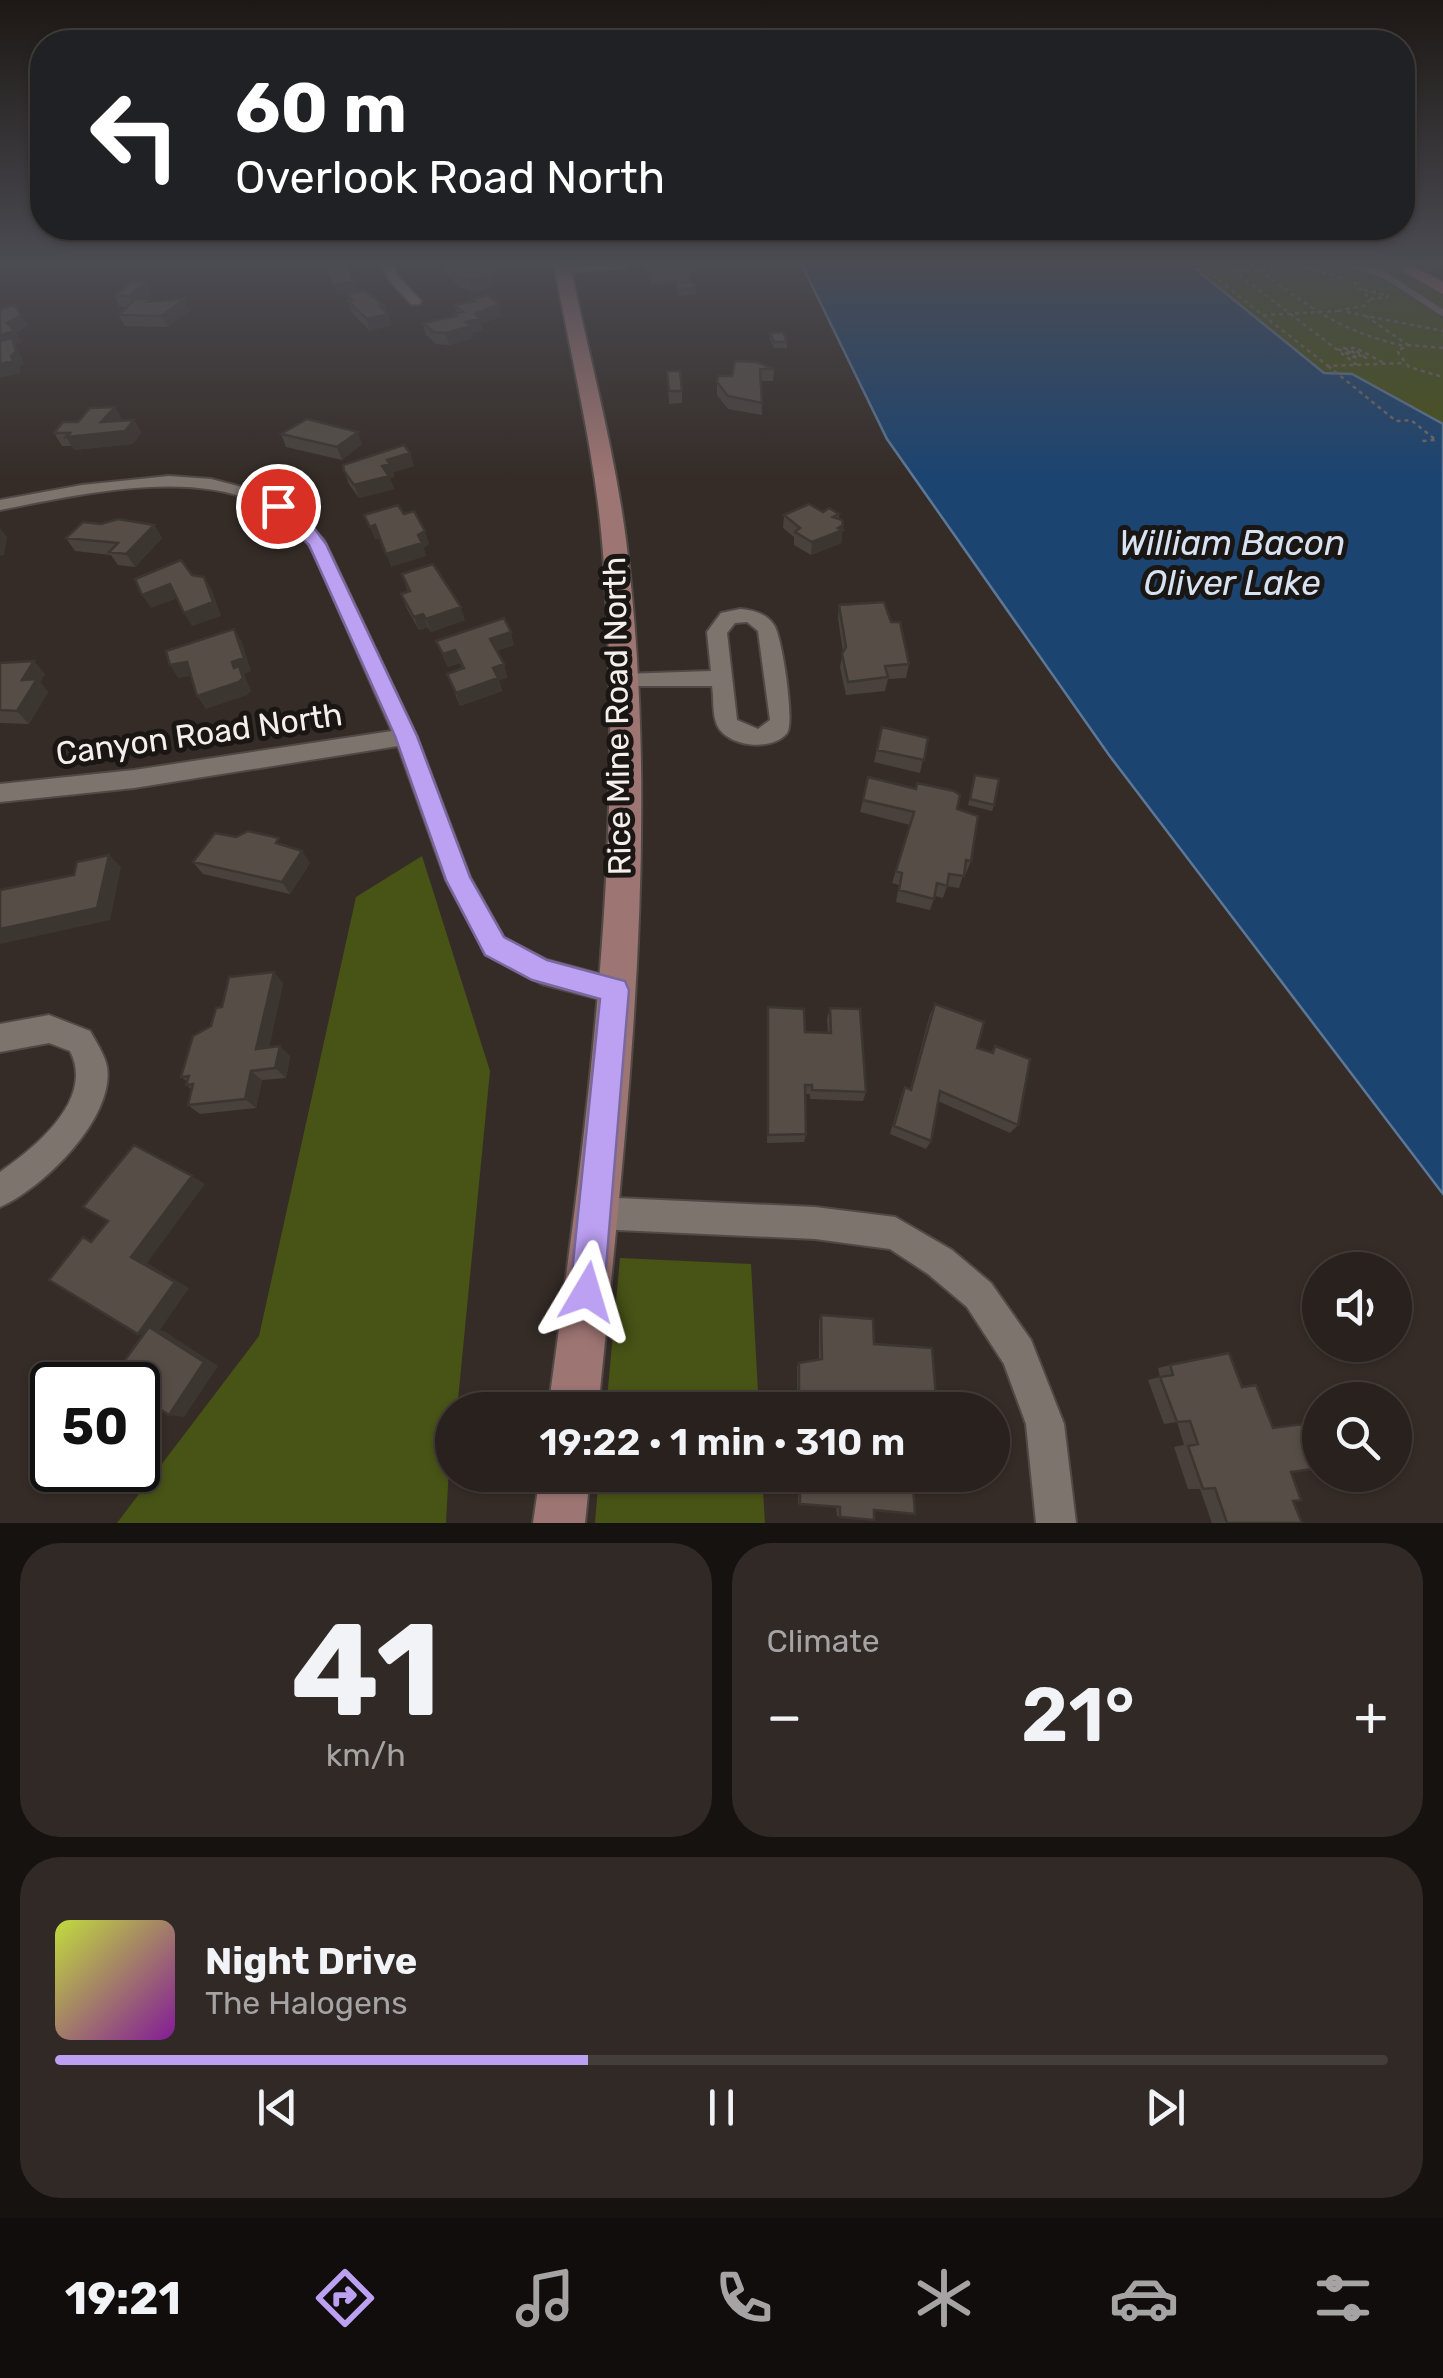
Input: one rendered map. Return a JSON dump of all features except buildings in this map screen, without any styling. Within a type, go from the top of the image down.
[{"type":"main road","name":"Rice Mine Road North","points":[[575,1392],[596,1213],[626,807],[614,542],[600,448],[576,336]]},
{"type":"main road","points":[[559,1523],[563,1492]]},
{"type":"street","points":[[0,506],[131,481],[174,481],[249,494],[278,506],[302,523],[318,544],[406,736],[458,880],[495,946],[542,971],[615,990]]},
{"type":"street","points":[[752,616],[767,629],[782,720],[778,729],[759,738],[734,731],[727,723],[722,678],[717,632],[728,618],[752,616]]},
{"type":"street","points":[[623,681],[722,678]]},
{"type":"street","name":"Canyon Road North","points":[[0,793],[134,779],[406,736]]},
{"type":"street","points":[[0,1038],[49,1029],[80,1041],[93,1068],[84,1106],[56,1146],[0,1191]]},
{"type":"street","points":[[596,1213],[815,1222],[895,1233],[940,1262],[978,1295],[1018,1353],[1045,1424],[1056,1523]]},
{"type":"path","points":[[1290,336],[1396,421],[1411,420],[1436,440],[1421,441]]},
{"type":"path","points":[[1319,336],[1356,365]]},
{"type":"path","points":[[1360,336],[1406,346],[1443,348]]},
{"type":"path","points":[[1392,336],[1406,346]]},
{"type":"path","points":[[1403,363],[1397,352],[1406,346]]},
{"type":"path","points":[[1336,349],[1358,358],[1344,348],[1348,348],[1366,358],[1352,348],[1356,348],[1384,363]]},
{"type":"path","points":[[1328,366],[1403,363],[1443,377]]},
{"type":"green space","points":[[1279,336],[1443,336],[1443,424],[1352,374],[1325,373]]},
{"type":"green space","points":[[422,856],[490,1071],[459,1392],[435,1392],[435,1492],[448,1492],[446,1523],[117,1523],[141,1492],[160,1492],[160,1466],[259,1336],[356,897]]},
{"type":"green space","points":[[620,1258],[751,1264],[758,1392],[608,1392]]},
{"type":"green space","points":[[598,1492],[763,1492],[765,1523],[595,1523]]},
{"type":"water","name":"William Bacon Oliver Lake","points":[[837,336],[1278,336],[1324,373],[1352,374],[1443,424],[1443,1194],[1109,755],[887,439]]},
{"type":"route","points":[[278,506],[302,523],[318,544],[406,736],[458,880],[495,946],[542,971],[615,990],[587,1292]]}]
